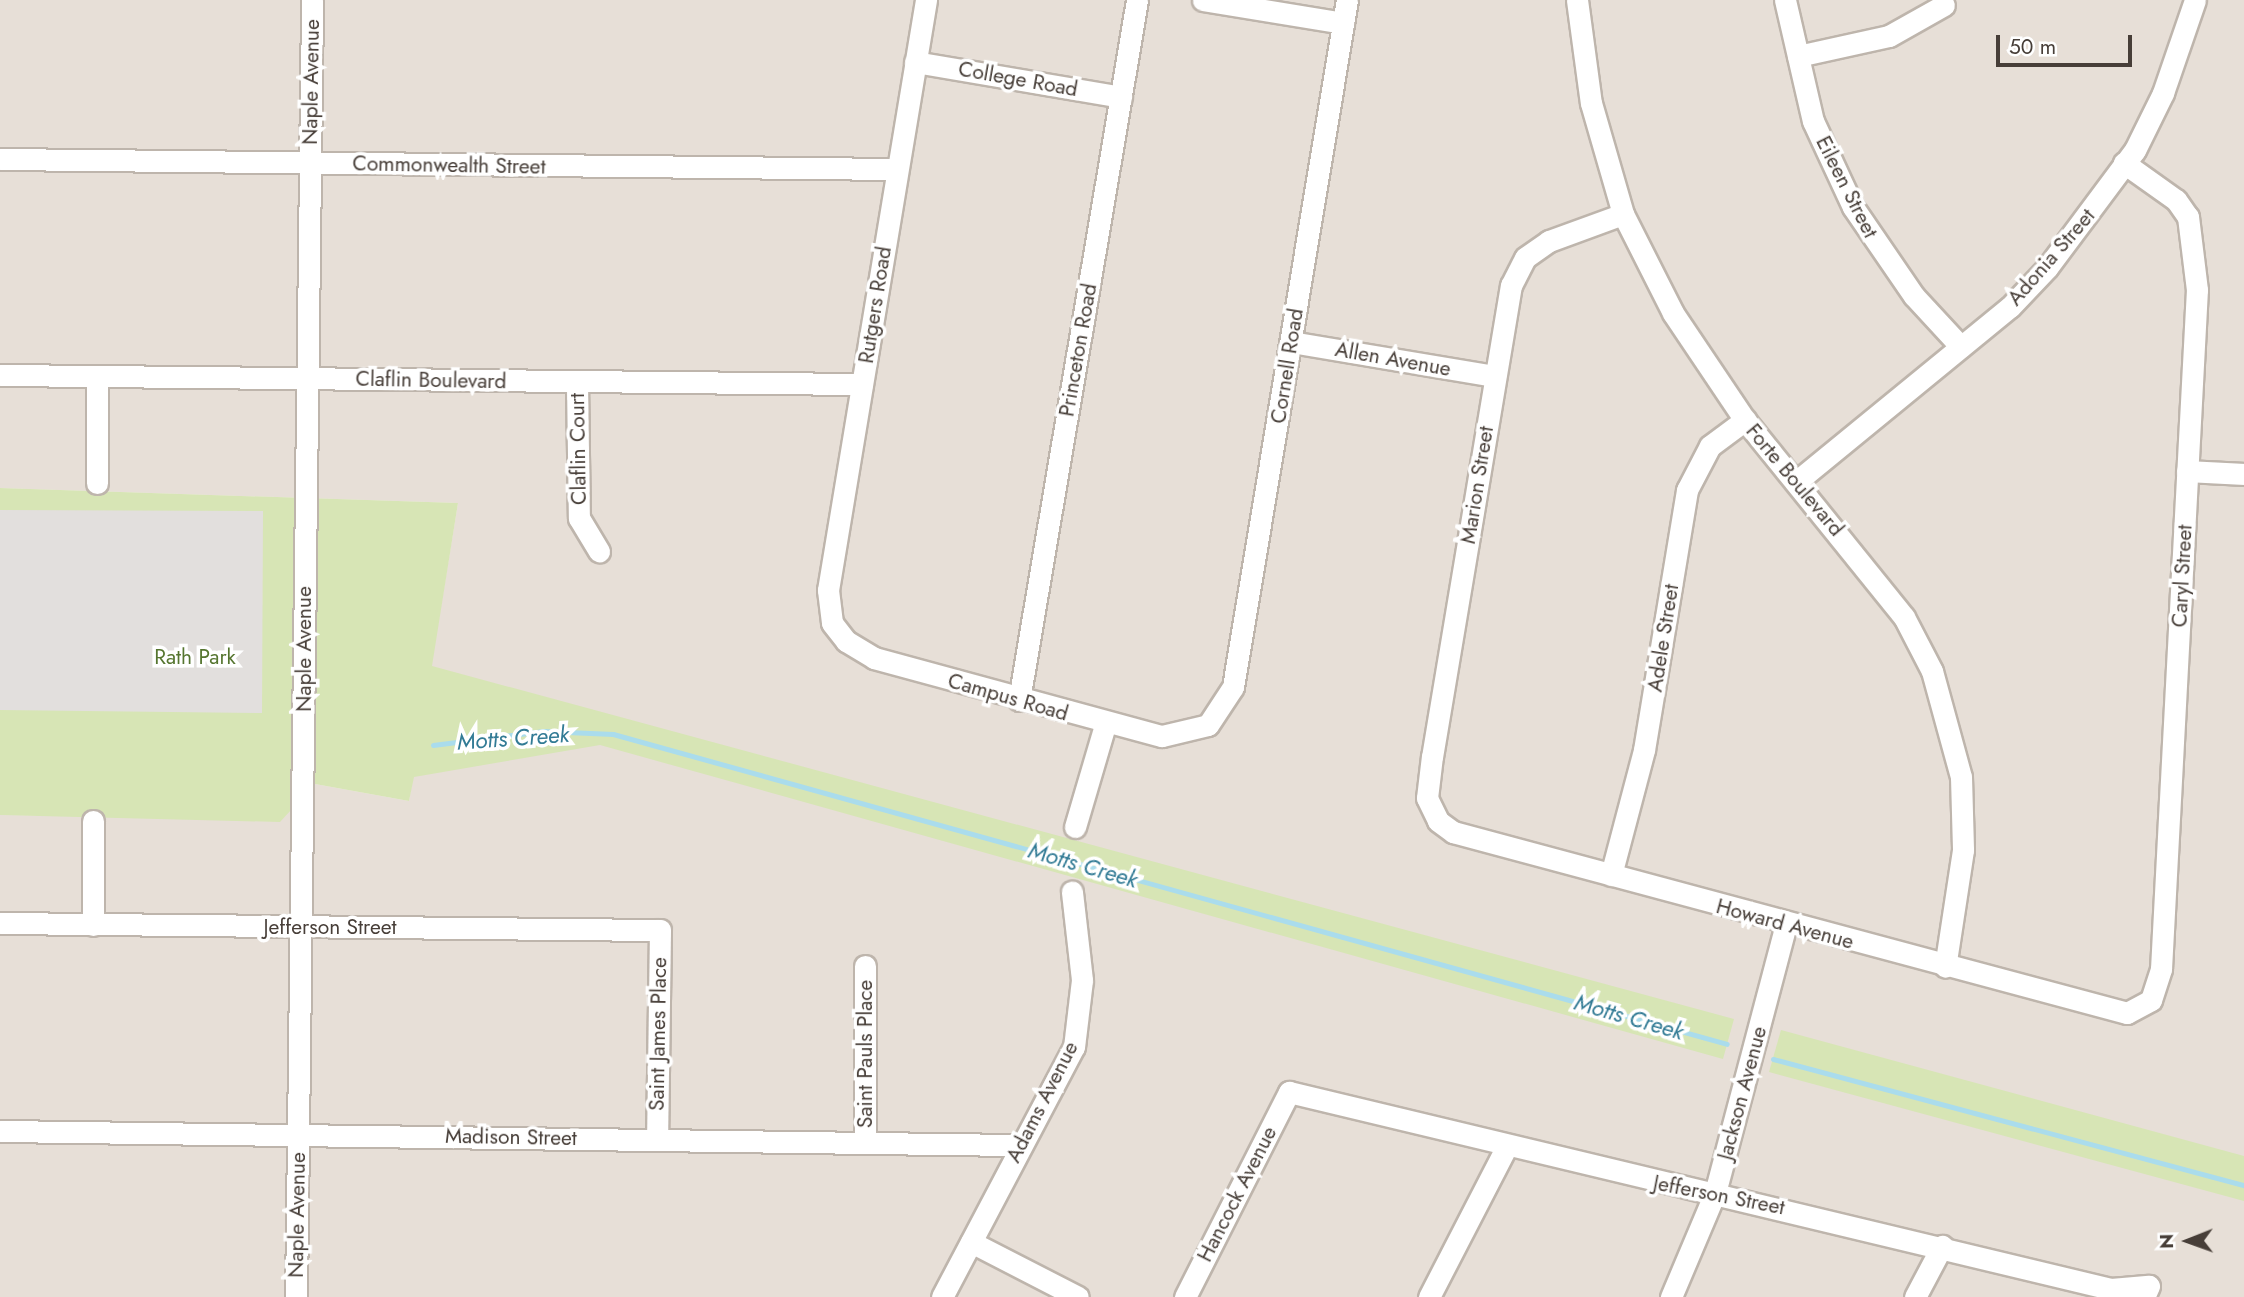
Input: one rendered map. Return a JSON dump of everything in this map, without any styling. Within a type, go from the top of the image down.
[{"type":"street","name":"Naple Avenue","points":[[296,1297],[312,0]]},
{"type":"street","name":"Rutgers Road","points":[[829,610],[862,384],[926,0]]},
{"type":"street","name":"Princeton Road","points":[[1019,699],[1137,0]]},
{"type":"street","points":[[1203,0],[1343,23]]},
{"type":"street","name":"Cornell Road","points":[[1208,725],[1233,687],[1347,0]]},
{"type":"street","name":"Forte Boulevard","points":[[1577,0],[1591,103],[1623,214],[1673,313],[1745,420],[1904,617],[1950,721],[1961,777],[1963,850],[1945,967]]},
{"type":"street","name":"Eileen Street","points":[[1785,0],[1814,121],[1853,207],[1914,296],[1961,347]]},
{"type":"street","name":"Adonia Street","points":[[1796,482],[1961,347],[2048,268],[2124,163],[2163,93],[2195,0]]},
{"type":"street","points":[[1798,56],[1889,36],[1944,5]]},
{"type":"street","name":"College Road","points":[[915,62],[1121,97]]},
{"type":"street","name":"Commonwealth Street","points":[[0,159],[897,169]]},
{"type":"street","name":"Caryl Street","points":[[2124,163],[2176,200],[2195,237],[2187,471],[2161,969],[2151,1000],[2135,1011]]},
{"type":"street","name":"Marion Street","points":[[1438,821],[1427,798],[1432,756],[1511,285],[1525,258],[1549,241],[1623,214]]},
{"type":"street","name":"Allen Avenue","points":[[1291,342],[1495,376]]},
{"type":"street","name":"Claflin Boulevard","points":[[0,374],[862,384]]},
{"type":"street","points":[[97,376],[97,483]]},
{"type":"street","name":"Claflin Court","points":[[577,382],[579,518],[599,551]]},
{"type":"street","name":"Adele Street","points":[[1611,875],[1644,750],[1687,490],[1710,446],[1745,420]]},
{"type":"street","points":[[2187,471],[2244,474]]},
{"type":"street","name":"Campus Road","points":[[829,610],[837,633],[874,658],[1105,725],[1162,736],[1208,725]]},
{"type":"street","points":[[1075,827],[1105,725]]},
{"type":"street","points":[[93,821],[93,925]]},
{"type":"street","name":"Howard Avenue","points":[[1438,821],[1452,832],[1786,925],[2103,1011],[2135,1011]]},
{"type":"street","name":"Adams Avenue","points":[[943,1297],[1073,1046],[1082,1010],[1072,892]]},
{"type":"street","name":"Jefferson Street","points":[[0,923],[660,930]]},
{"type":"street","name":"Jackson Avenue","points":[[1671,1297],[1715,1193],[1786,925]]},
{"type":"street","name":"Saint James Place","points":[[657,1139],[660,930]]},
{"type":"street","name":"Saint Pauls Place","points":[[865,966],[865,1142]]},
{"type":"street","name":"Jefferson Street","points":[[1289,1092],[2111,1289],[2147,1292]]},
{"type":"street","name":"Hancock Avenue","points":[[1185,1297],[1289,1092]]},
{"type":"street","name":"Madison Street","points":[[0,1131],[1021,1144]]},
{"type":"street","points":[[1429,1297],[1507,1146]]},
{"type":"street","points":[[971,1242],[1079,1297]]},
{"type":"street","points":[[1915,1297],[1942,1247]]},
{"type":"shaded area","points":[[0,0],[2244,0],[2244,1297],[0,1297],[0,815],[108,816],[315,784],[409,801],[458,503],[0,488]]},
{"type":"shaded area","points":[[0,510],[263,511],[262,713],[0,710]]},
{"type":"green space","name":"Rath Park","points":[[0,488],[458,503],[432,666],[1734,1019],[1723,1059],[600,745],[414,777],[409,801],[315,784],[280,822],[0,815]]},
{"type":"green space","points":[[1781,1030],[2244,1156],[2244,1201],[1769,1072]]},
{"type":"waterway","name":"Motts Creek","points":[[433,745],[544,731],[613,734],[1727,1044]]},
{"type":"waterway","name":"Motts Creek","points":[[1773,1059],[2244,1185]]}]
